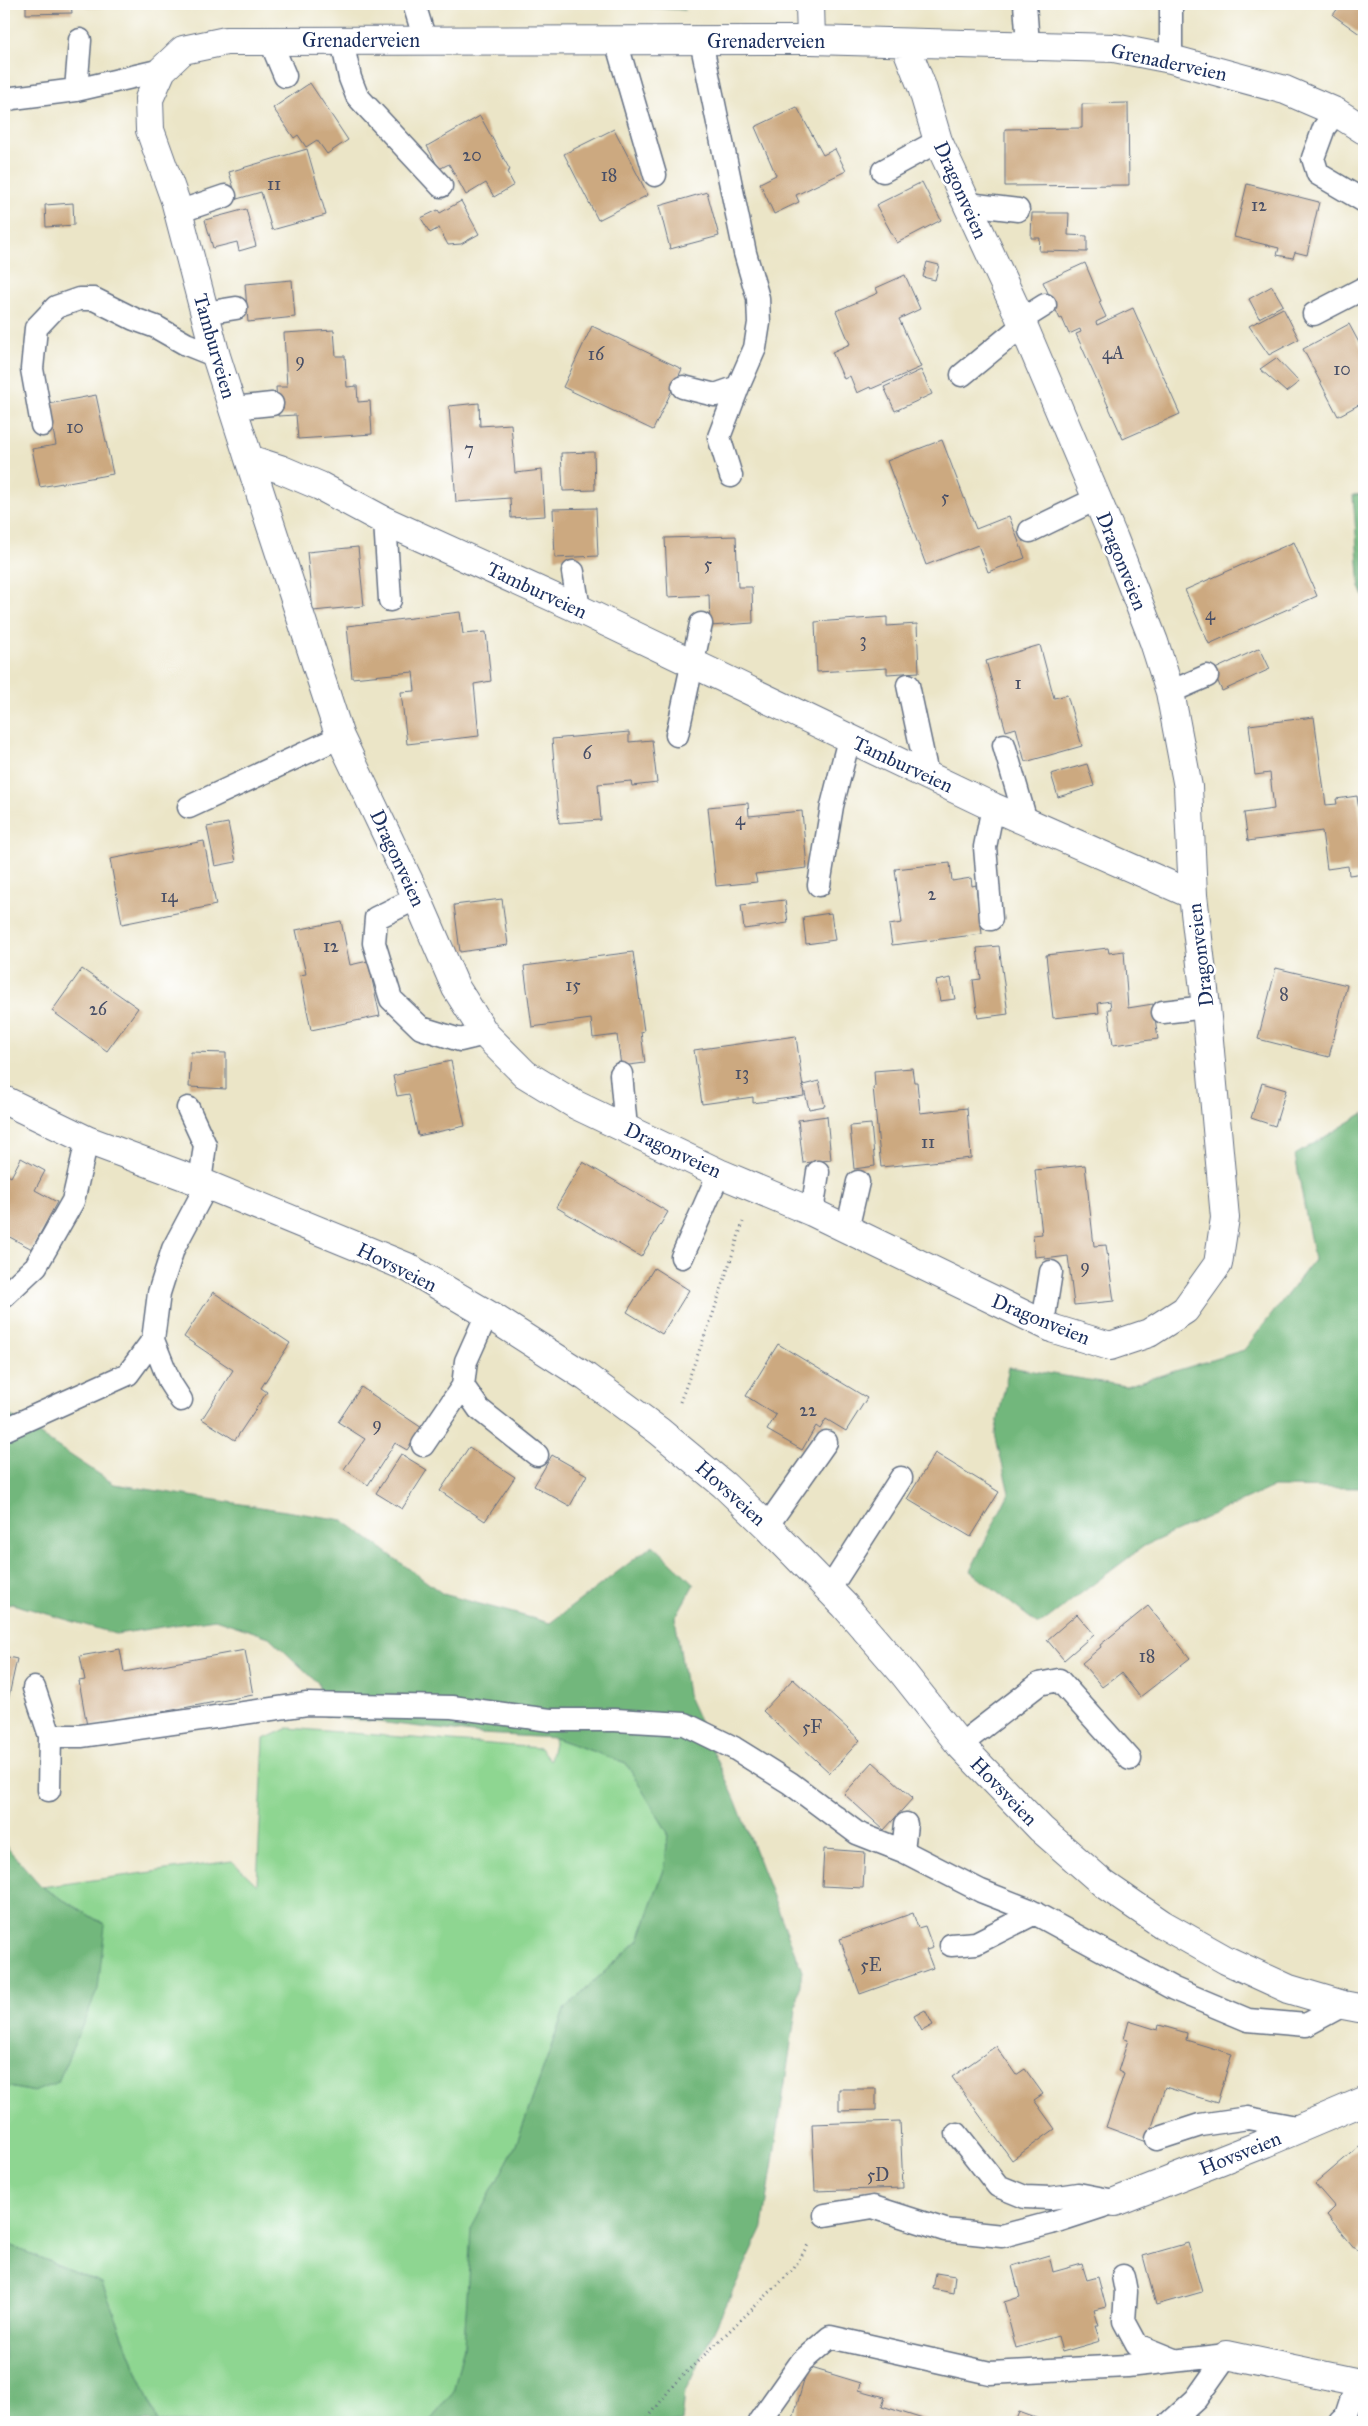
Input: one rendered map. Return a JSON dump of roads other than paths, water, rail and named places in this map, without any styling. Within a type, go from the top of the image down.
[{"type":"street","points":[[810,4],[811,40]]},
{"type":"street","name":"Grenaderveien","points":[[162,70],[183,50],[226,41],[811,40],[906,44],[1028,44],[1114,48],[1171,59],[1285,90],[1336,112],[1364,130]]},
{"type":"street","name":"Dragonveien","points":[[249,459],[340,737],[417,898],[456,988],[485,1034],[525,1074],[576,1105],[719,1173],[812,1212],[1043,1323],[1110,1346],[1149,1333],[1185,1310],[1218,1264],[1225,1218],[1206,1006],[1193,895],[1188,787],[1170,692],[1154,642],[1022,322],[938,141],[922,87],[906,44]]},
{"type":"street","name":"Tamburveien","points":[[162,70],[149,99],[150,130],[178,212],[216,356],[249,459],[280,469],[320,486],[385,521],[579,609],[694,666],[927,774],[993,807],[1193,895]]},
{"type":"street","name":"Hovsveien","points":[[4,1100],[87,1140],[203,1184],[407,1267],[487,1314],[586,1377],[666,1437],[724,1485],[767,1526],[830,1590],[903,1673],[960,1745],[1041,1829],[1105,1885],[1162,1924],[1226,1960],[1289,1989],[1354,2007]]},
{"type":"street","name":"Hovsveien","points":[[1114,2202],[1147,2191],[1364,2101]]},
{"type":"street","points":[[1227,2355],[1361,2383]]},
{"type":"lane","points":[[414,4],[425,40]]},
{"type":"lane","points":[[1026,4],[1028,44]]},
{"type":"lane","points":[[1171,4],[1171,59]]},
{"type":"lane","points":[[76,90],[80,40]]},
{"type":"lane","points":[[270,40],[285,76]]},
{"type":"lane","points":[[342,41],[350,78],[357,96],[441,186]]},
{"type":"lane","points":[[616,41],[655,174]]},
{"type":"lane","points":[[702,41],[745,253],[758,298],[759,323],[755,348],[719,437],[731,476]]},
{"type":"lane","points":[[4,101],[13,98],[76,90],[162,70]]},
{"type":"lane","points":[[1336,112],[1324,128],[1313,158],[1318,174],[1364,201]]},
{"type":"lane","points":[[883,171],[938,141]]},
{"type":"lane","points":[[178,212],[225,196]]},
{"type":"lane","points":[[968,204],[1018,210]]},
{"type":"lane","points":[[1314,314],[1364,288]]},
{"type":"lane","points":[[42,426],[32,369],[36,328],[56,307],[79,299],[94,299],[134,320],[156,327],[186,344],[216,356]]},
{"type":"lane","points":[[962,375],[1022,322],[1045,305]]},
{"type":"lane","points":[[205,313],[236,308]]},
{"type":"lane","points":[[683,386],[716,395],[738,387]]},
{"type":"lane","points":[[233,408],[272,404]]},
{"type":"lane","points":[[1030,530],[1096,499]]},
{"type":"lane","points":[[385,521],[390,600]]},
{"type":"lane","points":[[573,572],[579,609]]},
{"type":"lane","points":[[677,736],[694,666],[701,624]]},
{"type":"lane","points":[[1170,692],[1207,676]]},
{"type":"lane","points":[[908,685],[927,774]]},
{"type":"lane","points":[[189,808],[340,737]]},
{"type":"lane","points":[[819,885],[832,806],[849,739]]},
{"type":"lane","points":[[1004,745],[1026,821]]},
{"type":"lane","points":[[991,919],[986,847],[993,807]]},
{"type":"lane","points":[[417,898],[376,918],[374,943],[391,998],[421,1028],[460,1040],[485,1034]]},
{"type":"lane","points":[[1163,1012],[1206,1006]]},
{"type":"lane","points":[[621,1074],[626,1128]]},
{"type":"lane","points":[[4,1430],[128,1374],[152,1340],[160,1293],[173,1249],[203,1184],[205,1145],[188,1108]]},
{"type":"lane","points":[[4,1296],[36,1266],[73,1201],[87,1140]]},
{"type":"lane","points":[[812,1212],[818,1172]]},
{"type":"lane","points":[[682,1258],[719,1173]]},
{"type":"lane","points":[[847,1230],[858,1182]]},
{"type":"lane","points":[[1043,1323],[1051,1272]]},
{"type":"lane","points":[[423,1445],[462,1386],[466,1361],[487,1314]]},
{"type":"lane","points":[[152,1340],[170,1383],[181,1400]]},
{"type":"lane","points":[[462,1386],[478,1409],[536,1454]]},
{"type":"lane","points":[[767,1526],[826,1442]]},
{"type":"lane","points":[[830,1590],[901,1478]]},
{"type":"lane","points":[[960,1745],[1039,1684],[1059,1680],[1130,1759]]},
{"type":"lane","points":[[34,1688],[50,1736],[49,1790]]},
{"type":"lane","points":[[50,1736],[81,1736],[307,1704],[452,1707],[550,1720],[615,1720],[685,1724],[734,1748],[790,1783],[857,1833],[903,1851],[981,1891],[1034,1913],[1174,1988],[1248,2020],[1306,2025],[1354,2007]]},
{"type":"lane","points":[[903,1851],[906,1824]]},
{"type":"lane","points":[[951,1945],[976,1943],[1034,1913]]},
{"type":"lane","points":[[1157,2139],[1200,2125],[1248,2118],[1301,2128]]},
{"type":"lane","points":[[957,2134],[998,2186],[1025,2197],[1051,2198],[1078,2194],[1114,2202]]},
{"type":"lane","points":[[825,2215],[873,2207],[945,2230],[1002,2236],[1051,2223],[1114,2202]]},
{"type":"lane","points":[[1123,2276],[1126,2292],[1124,2322],[1137,2345],[1178,2361]]},
{"type":"lane","points":[[759,2422],[802,2361],[830,2337],[932,2358],[990,2373],[1127,2366],[1227,2355]]},
{"type":"lane","points":[[1171,2422],[1196,2399],[1227,2355]]},
{"type":"lane","points":[[1341,2422],[1346,2417],[1361,2383]]}]
